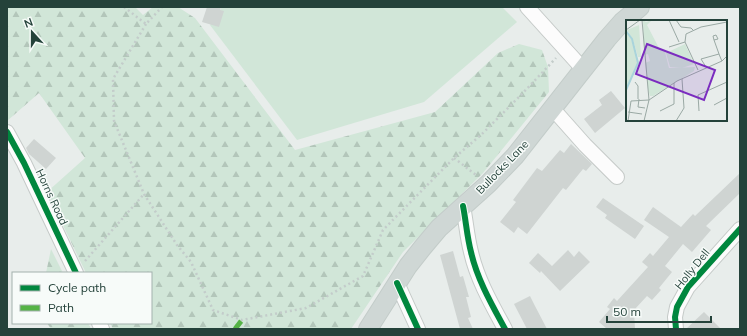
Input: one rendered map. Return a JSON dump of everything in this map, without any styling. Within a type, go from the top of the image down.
[{"type":"main road","name":"Bullocks Lane","points":[[368,329],[408,266],[439,228],[488,184],[515,156],[622,22],[640,7]]},
{"type":"street","points":[[527,7],[583,69]]},
{"type":"street","points":[[552,109],[617,177]]},
{"type":"street","name":"Horns Road","points":[[7,132],[24,163],[76,272]]},
{"type":"street","points":[[463,206],[470,251],[474,264],[505,329]]},
{"type":"street","name":"Holly Dell","points":[[676,329],[675,317],[677,307],[688,287],[740,229]]},
{"type":"street","points":[[398,283],[418,329]]},
{"type":"path","points":[[124,7],[146,24]]},
{"type":"path","points":[[162,7],[146,24],[113,79],[114,121],[144,194],[177,245],[191,262],[213,310],[242,320],[306,308],[363,276],[383,230],[454,158],[482,134],[565,49]]},
{"type":"path","points":[[454,158],[488,184]]},
{"type":"path","points":[[77,272],[144,194]]},
{"type":"green space","points":[[7,7],[135,7],[143,15],[153,7],[178,7],[195,18],[295,150],[435,112],[498,53],[519,44],[542,50],[548,67],[549,92],[483,173],[403,252],[351,329],[113,329],[110,324],[152,324],[152,272],[86,272],[47,192],[85,158],[39,93],[7,121]]},
{"type":"green space","points":[[222,7],[502,7],[517,22],[424,102],[297,140],[210,25]]},
{"type":"green space","points":[[51,249],[62,272],[46,272]]},
{"type":"green space","points":[[48,324],[88,324],[91,329],[51,329]]},
{"type":"building","points":[[207,7],[221,7],[220,10],[224,11],[219,27],[202,22]]},
{"type":"building","points":[[611,91],[625,108],[595,133],[584,119],[602,105],[599,100]]},
{"type":"building","points":[[34,139],[56,158],[46,169],[29,154],[26,148]]},
{"type":"building","points":[[571,144],[592,164],[586,171],[583,169],[566,190],[563,188],[527,234],[518,227],[514,233],[500,222],[516,202],[513,200],[537,168],[542,171],[560,150],[564,153]]},
{"type":"building","points":[[740,173],[740,193],[706,226],[711,230],[692,252],[683,244],[665,266],[672,272],[659,288],[661,290],[652,300],[647,296],[634,310],[635,329],[607,329],[599,322],[610,309],[607,307],[614,298],[617,301],[648,267],[642,262],[650,253],[653,256],[669,237],[644,220],[653,207],[681,227],[693,214],[695,216]]},
{"type":"building","points":[[603,198],[644,226],[635,239],[605,218],[607,215],[596,207]]},
{"type":"building","points":[[568,250],[574,257],[579,251],[590,262],[560,291],[541,271],[540,273],[529,263],[538,253],[552,266]]},
{"type":"building","points":[[453,251],[460,277],[463,276],[469,297],[466,297],[471,317],[468,318],[473,329],[460,329],[440,255]]},
{"type":"building","points":[[530,296],[547,329],[527,329],[514,304]]},
{"type":"building","points":[[704,312],[721,329],[686,329]]},
{"type":"marked path","points":[[235,329],[242,320]]},
{"type":"cycle path","points":[[7,132],[24,163],[76,272]]},
{"type":"cycle path","points":[[463,206],[470,246],[477,272],[485,292],[505,329]]},
{"type":"cycle path","points":[[676,329],[675,317],[677,307],[688,287],[740,229]]},
{"type":"cycle path","points":[[397,283],[418,329]]}]
